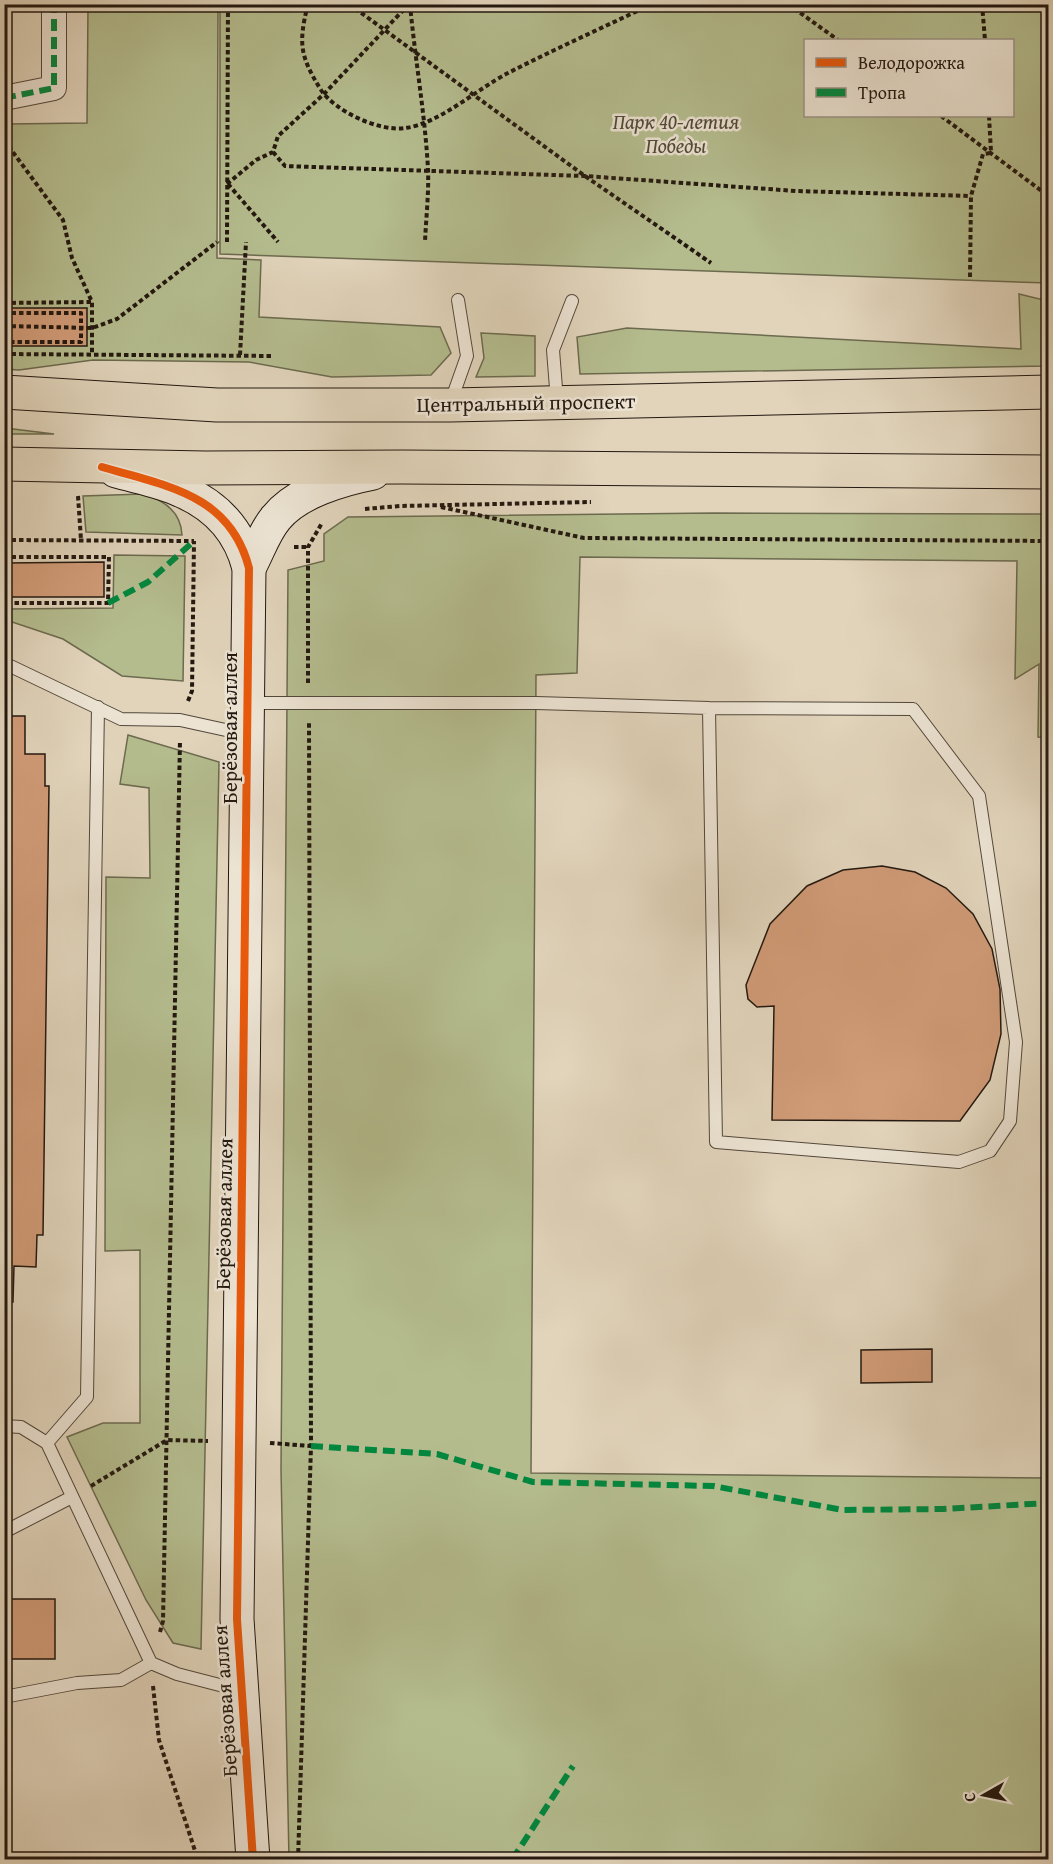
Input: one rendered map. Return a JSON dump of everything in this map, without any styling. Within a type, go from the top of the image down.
[{"type":"main road","name":"Центральный проспект","points":[[4,392],[217,405],[450,405],[1048,392]]},
{"type":"main road","points":[[4,464],[102,467],[1048,472]]},
{"type":"street","points":[[4,98],[54,88],[54,4]]},
{"type":"street","points":[[102,467],[182,491],[206,506],[229,524],[244,548],[249,568]]},
{"type":"street","points":[[249,568],[276,517],[298,500],[340,480],[401,467]]},
{"type":"street","name":"Берёзовая аллея","points":[[249,568],[237,1619],[253,1860]]},
{"type":"lane","points":[[450,405],[467,356],[458,300]]},
{"type":"lane","points":[[557,402],[553,350],[572,301]]},
{"type":"lane","points":[[4,663],[121,718],[180,720],[248,735]]},
{"type":"lane","points":[[248,703],[536,703],[709,708],[913,709],[979,796],[1016,1042],[1010,1121],[990,1151],[959,1162],[716,1142],[709,708]]},
{"type":"lane","points":[[47,1443],[87,1397],[98,707]]},
{"type":"lane","points":[[4,1426],[21,1427],[47,1443],[151,1663],[177,1674],[241,1691]]},
{"type":"lane","points":[[4,1532],[72,1497]]},
{"type":"lane","points":[[4,1696],[77,1683],[121,1680],[151,1663]]},
{"type":"path","points":[[227,242],[228,4]]},
{"type":"path","points":[[308,4],[301,31],[305,64],[324,94],[349,114],[374,124],[403,129],[424,123],[508,73],[652,4]]},
{"type":"path","points":[[349,4],[385,29],[414,54],[711,263]]},
{"type":"path","points":[[227,184],[256,160],[273,152],[278,136],[324,94],[409,4]]},
{"type":"path","points":[[409,4],[428,172],[426,242]]},
{"type":"path","points":[[788,4],[837,39]]},
{"type":"path","points":[[982,4],[984,39]]},
{"type":"path","points":[[942,117],[1043,192],[1048,189]]},
{"type":"path","points":[[989,117],[991,152]]},
{"type":"path","points":[[4,140],[63,220],[72,258],[92,302],[90,327],[92,354]]},
{"type":"path","points":[[273,152],[285,166],[585,176],[796,191],[971,195]]},
{"type":"path","points":[[970,277],[971,195],[983,154],[991,152]]},
{"type":"path","points":[[227,184],[278,242]]},
{"type":"path","points":[[4,326],[90,327],[117,319],[217,242]]},
{"type":"path","points":[[240,355],[246,242]]},
{"type":"path","points":[[4,303],[92,302]]},
{"type":"path","points":[[4,313],[80,314],[80,341],[4,341]]},
{"type":"path","points":[[4,341],[79,340],[90,327]]},
{"type":"path","points":[[4,354],[274,356]]},
{"type":"path","points":[[78,494],[81,540]]},
{"type":"path","points":[[364,509],[602,502]]},
{"type":"path","points":[[434,506],[584,538],[1048,541]]},
{"type":"path","points":[[298,1860],[311,1446],[308,547],[323,520]]},
{"type":"path","points":[[4,540],[194,541],[192,691],[180,720],[163,1621],[151,1663],[159,1740],[198,1860]]},
{"type":"path","points":[[4,557],[109,557],[108,603],[4,603]]},
{"type":"path","points":[[72,1497],[167,1440],[311,1446]]},
{"type":"green space","points":[[88,5],[218,5],[217,258],[261,260],[259,317],[440,327],[451,353],[431,375],[332,377],[249,362],[93,360],[19,370],[5,369],[5,132],[8,124],[87,123]]},
{"type":"green space","name":"Парк 40-летия Победы","points":[[220,5],[1048,5],[1048,283],[220,254],[220,243],[217,242],[220,242]]},
{"type":"green space","points":[[1019,294],[1048,301],[1048,366],[580,374],[577,337],[627,328],[1021,349]]},
{"type":"green space","points":[[481,333],[535,336],[535,376],[476,377],[484,358]]},
{"type":"green space","points":[[5,428],[54,434],[5,434]]},
{"type":"green space","points":[[143,494],[170,508],[178,520],[182,535],[86,532],[83,496]]},
{"type":"green space","points":[[714,513],[1048,514],[1048,738],[1038,737],[1039,664],[1015,679],[1017,561],[580,557],[577,673],[536,675],[531,1473],[1048,1478],[1048,1859],[289,1859],[281,1470],[288,570],[324,561],[324,534],[348,517]]},
{"type":"green space","points":[[114,555],[185,556],[183,681],[122,676],[63,639],[6,620],[6,609],[113,608]]},
{"type":"green space","points":[[128,735],[219,762],[201,1649],[173,1643],[146,1600],[67,1437],[103,1423],[140,1423],[140,1250],[105,1251],[106,877],[150,878],[149,788],[120,784]]},
{"type":"building","points":[[4,308],[87,308],[87,346],[4,346]]},
{"type":"building","points":[[104,562],[104,597],[4,597],[4,563]]},
{"type":"building","points":[[4,716],[25,716],[25,754],[45,754],[45,786],[49,786],[43,1235],[37,1235],[36,1267],[14,1266],[13,1302],[4,1302]]},
{"type":"building","points":[[882,866],[915,872],[946,888],[973,914],[992,949],[1000,989],[1001,1034],[990,1080],[960,1121],[772,1120],[774,1006],[757,1007],[748,999],[746,985],[770,924],[807,886],[843,870]]},
{"type":"building","points":[[932,1349],[932,1382],[861,1383],[861,1350]]},
{"type":"building","points":[[4,1599],[55,1599],[55,1659],[4,1659]]},
{"type":"marked path","points":[[4,98],[54,88],[54,4]]},
{"type":"marked path","points":[[108,603],[148,582],[194,541]]},
{"type":"marked path","points":[[311,1446],[437,1454],[533,1482],[713,1486],[843,1510],[943,1509],[1048,1503]]},
{"type":"marked path","points":[[512,1860],[573,1766]]},
{"type":"cycle path","points":[[102,467],[172,488],[211,509],[227,524],[240,543],[249,568],[237,1619],[253,1860]]}]
